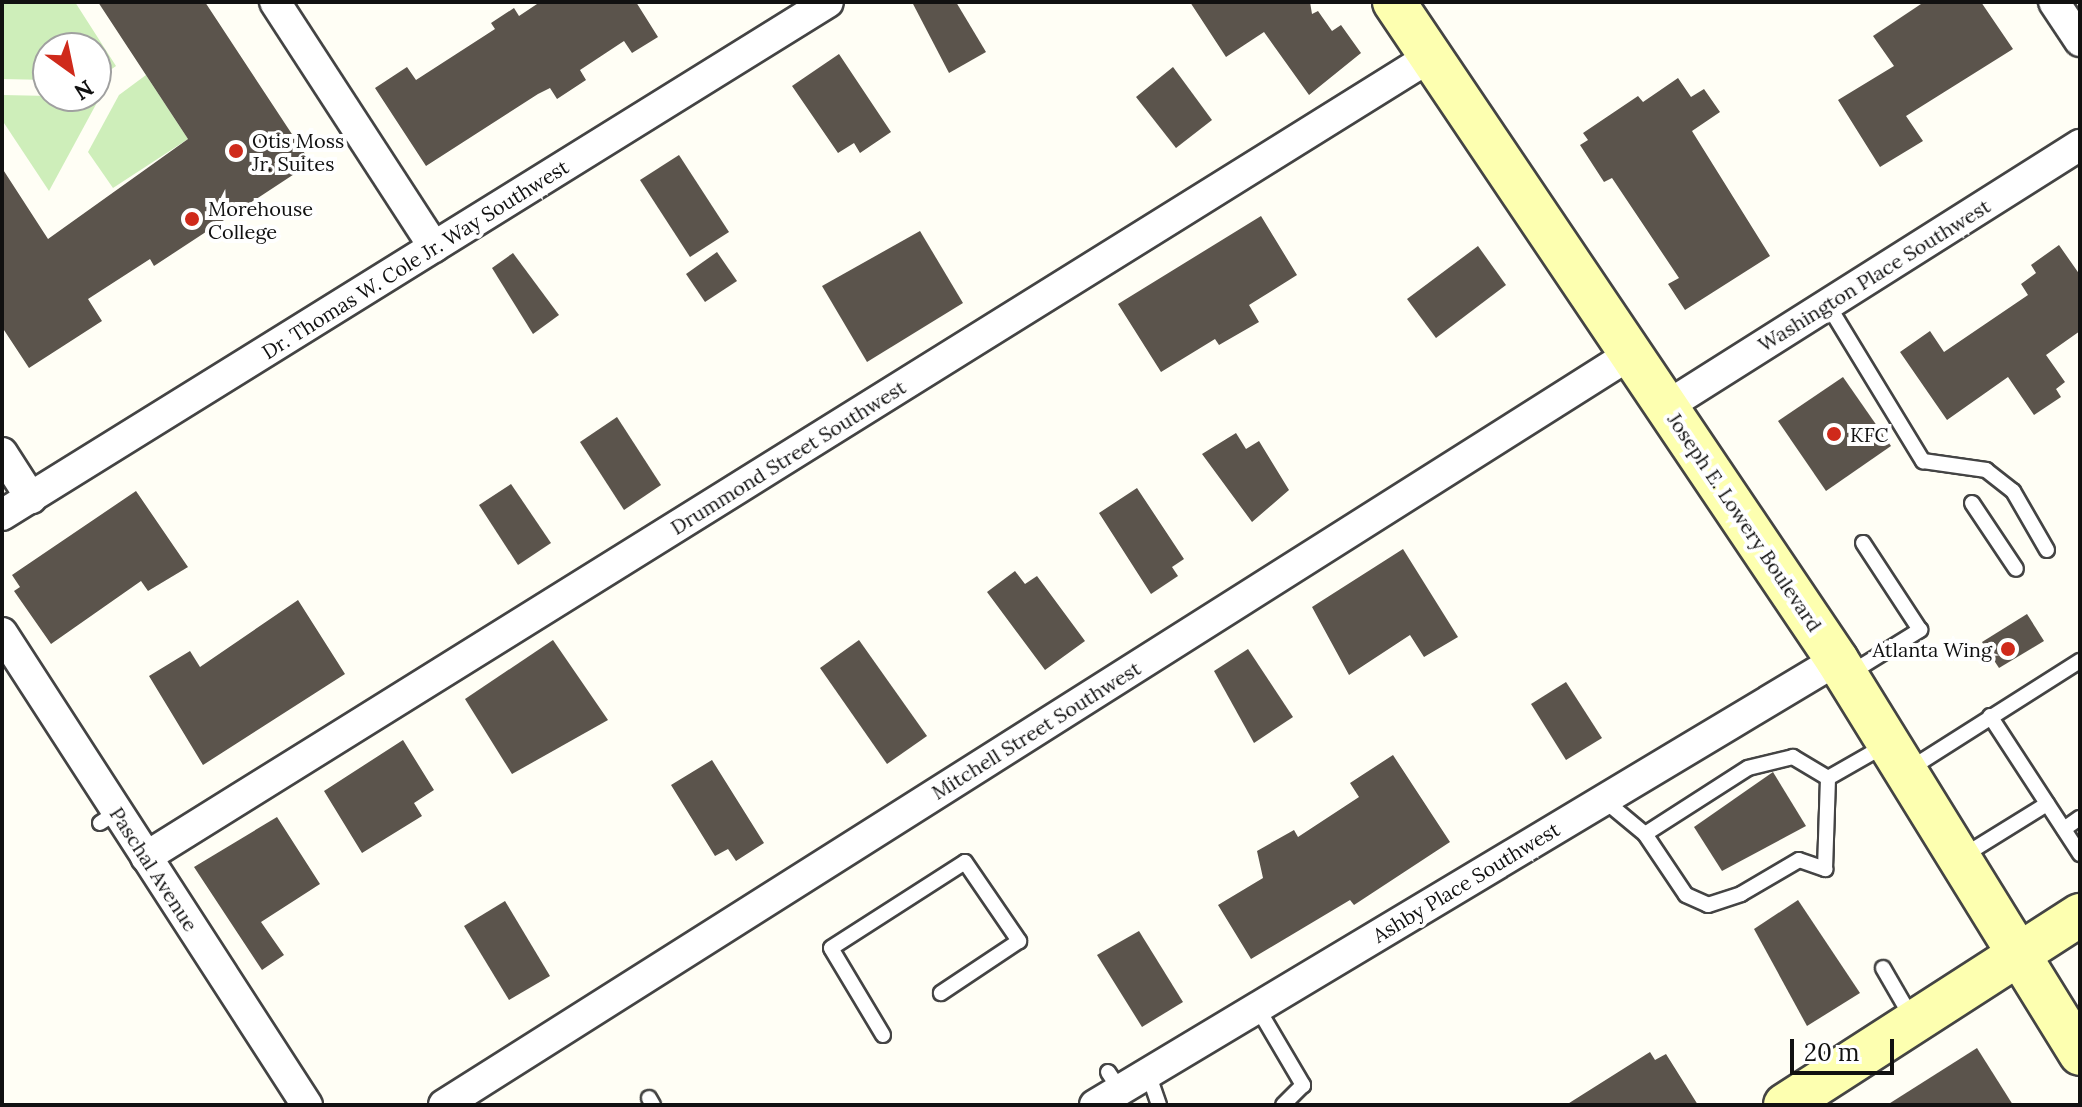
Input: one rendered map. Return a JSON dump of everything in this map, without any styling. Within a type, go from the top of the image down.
[{"type":"main road","name":"Joseph E. Lowery Boulevard","points":[[1394,2],[1842,668],[2016,955],[2080,1054]]},
{"type":"main road","points":[[1785,1105],[2080,915]]},
{"type":"street","points":[[275,2],[434,247]]},
{"type":"street","name":"Dr. Thomas W. Cole Jr. Way Southwest","points":[[2,515],[828,2]]},
{"type":"street","points":[[2054,2],[2080,41]]},
{"type":"street","name":"Drummond Street Southwest","points":[[146,857],[1430,57]]},
{"type":"street","name":"Washington Place Southwest","points":[[1667,406],[2080,145]]},
{"type":"street","name":"Mitchell Street Southwest","points":[[444,1105],[1629,355]]},
{"type":"street","points":[[2,453],[31,498]]},
{"type":"street","name":"Paschal Avenue","points":[[2,633],[109,817],[146,857],[307,1105]]},
{"type":"street","name":"Ashby Place Southwest","points":[[1107,1089],[1148,1073],[1604,800],[1842,668]]},
{"type":"lane","points":[[1828,305],[1923,461],[1986,470],[2013,491],[2047,550]]},
{"type":"lane","points":[[1972,503],[2016,569]]},
{"type":"lane","points":[[1842,668],[1920,630],[1863,543]]},
{"type":"lane","points":[[1645,834],[1748,768],[1793,757],[1828,778],[1898,758],[1990,716],[2080,661]]},
{"type":"lane","points":[[1990,716],[2080,854]]},
{"type":"lane","points":[[1604,800],[1645,834],[1686,895],[1708,905],[1741,894],[1799,860],[1825,869],[1828,778]]},
{"type":"lane","points":[[1958,859],[2047,804]]},
{"type":"lane","points":[[2064,829],[2080,818]]},
{"type":"lane","points":[[883,1035],[831,948],[965,862],[1019,941],[941,993]]},
{"type":"lane","points":[[1883,968],[1913,1021]]},
{"type":"lane","points":[[1257,1007],[1303,1085],[1283,1105]]},
{"type":"lane","points":[[1148,1073],[1159,1105]]},
{"type":"green space","points":[[2,2],[75,2],[94,32],[32,32],[32,80],[2,79]]},
{"type":"green space","points":[[146,75],[188,139],[113,188],[88,152],[119,95]]},
{"type":"green space","points":[[2,95],[32,96],[32,112],[92,112],[49,191],[2,120]]},
{"type":"building","name":"Otis Moss Jr. Suites","points":[[98,2],[205,2],[311,163],[154,266],[150,259],[88,299],[102,321],[29,368],[2,327],[2,168],[48,239],[188,139]]},
{"type":"building","points":[[540,2],[636,2],[658,37],[632,53],[624,41],[580,70],[586,80],[557,99],[550,88],[538,94],[426,166],[375,88],[407,67],[416,80],[495,29],[491,23],[514,8],[519,16]]},
{"type":"building","points":[[912,2],[956,2],[986,52],[949,73]]},
{"type":"building","points":[[1190,2],[1310,2],[1312,14],[1318,11],[1332,31],[1341,25],[1361,53],[1309,95],[1264,32],[1226,57]]},
{"type":"building","points":[[1924,2],[1981,2],[2013,49],[1906,116],[1923,141],[1880,167],[1838,100],[1894,66],[1873,36]]},
{"type":"building","points":[[839,54],[891,132],[860,153],[854,143],[838,153],[792,86]]},
{"type":"building","points":[[1173,67],[1212,120],[1176,148],[1136,97]]},
{"type":"building","points":[[1678,78],[1691,97],[1704,89],[1720,112],[1692,131],[1770,256],[1685,310],[1668,284],[1679,278],[1612,178],[1604,182],[1580,145],[1588,140],[1583,133],[1638,96],[1643,102]]},
{"type":"building","points":[[679,155],[729,232],[690,257],[640,180]]},
{"type":"building","points":[[1261,216],[1297,275],[1249,305],[1259,322],[1219,345],[1215,339],[1161,372],[1118,304]]},
{"type":"building","points":[[920,231],[963,303],[867,362],[822,286]]},
{"type":"building","points":[[2059,245],[2080,275],[2080,331],[2046,355],[2065,382],[2056,389],[2061,397],[2034,415],[2008,377],[1947,420],[1900,352],[1930,331],[1944,352],[2028,295],[2021,284],[2036,273],[2031,265]]},
{"type":"building","points":[[1478,246],[1506,285],[1436,338],[1407,299]]},
{"type":"building","points":[[717,252],[737,281],[705,302],[686,274]]},
{"type":"building","points":[[513,253],[559,315],[533,334],[492,268]]},
{"type":"building","name":"KFC","points":[[1843,377],[1891,446],[1826,491],[1778,421]]},
{"type":"building","points":[[617,417],[661,485],[624,510],[580,442]]},
{"type":"building","points":[[1236,433],[1246,449],[1259,441],[1289,490],[1252,522],[1202,454]]},
{"type":"building","points":[[511,484],[551,543],[518,565],[479,505]]},
{"type":"building","points":[[1137,488],[1184,559],[1172,567],[1178,576],[1151,594],[1099,513]]},
{"type":"building","points":[[136,491],[188,567],[148,591],[141,581],[51,644],[14,591],[20,587],[12,575]]},
{"type":"building","points":[[1403,549],[1458,637],[1424,657],[1410,635],[1349,675],[1312,607]]},
{"type":"building","points":[[1015,571],[1025,584],[1037,576],[1085,641],[1045,670],[987,592]]},
{"type":"building","points":[[298,600],[345,674],[203,765],[149,676],[190,651],[200,667]]},
{"type":"building","name":"Atlanta Wing","points":[[2027,614],[2044,641],[1999,668],[1982,642]]},
{"type":"building","points":[[553,640],[608,720],[512,774],[465,699]]},
{"type":"building","points":[[859,640],[927,736],[887,764],[820,668]]},
{"type":"building","points":[[1248,649],[1293,717],[1254,743],[1214,671]]},
{"type":"building","points":[[1566,682],[1602,738],[1566,760],[1531,704]]},
{"type":"building","points":[[403,740],[434,790],[414,803],[422,816],[362,853],[324,791]]},
{"type":"building","points":[[1393,755],[1450,842],[1354,905],[1350,900],[1251,959],[1218,905],[1263,878],[1257,851],[1294,830],[1298,837],[1359,797],[1350,783]]},
{"type":"building","points":[[712,760],[764,843],[736,861],[728,849],[715,856],[671,785]]},
{"type":"building","points":[[1773,772],[1806,826],[1722,871],[1694,827]]},
{"type":"building","points":[[277,817],[320,884],[261,922],[284,955],[262,970],[194,867]]},
{"type":"building","points":[[1798,900],[1860,993],[1807,1026],[1754,929]]},
{"type":"building","points":[[505,901],[550,976],[509,1000],[464,926]]},
{"type":"building","points":[[1139,931],[1183,1002],[1142,1027],[1097,955]]},
{"type":"building","points":[[1977,1048],[2013,1105],[1887,1105]]},
{"type":"building","points":[[1650,1052],[1655,1060],[1666,1054],[1698,1105],[1566,1105]]},
{"type":"place","name":"Otis Moss Jr. Suites","points":[[236,151]]},
{"type":"place","name":"Morehouse College","points":[[192,219]]},
{"type":"place","name":"KFC","points":[[1834,434]]},
{"type":"place","name":"Atlanta Wing","points":[[2008,649]]}]
